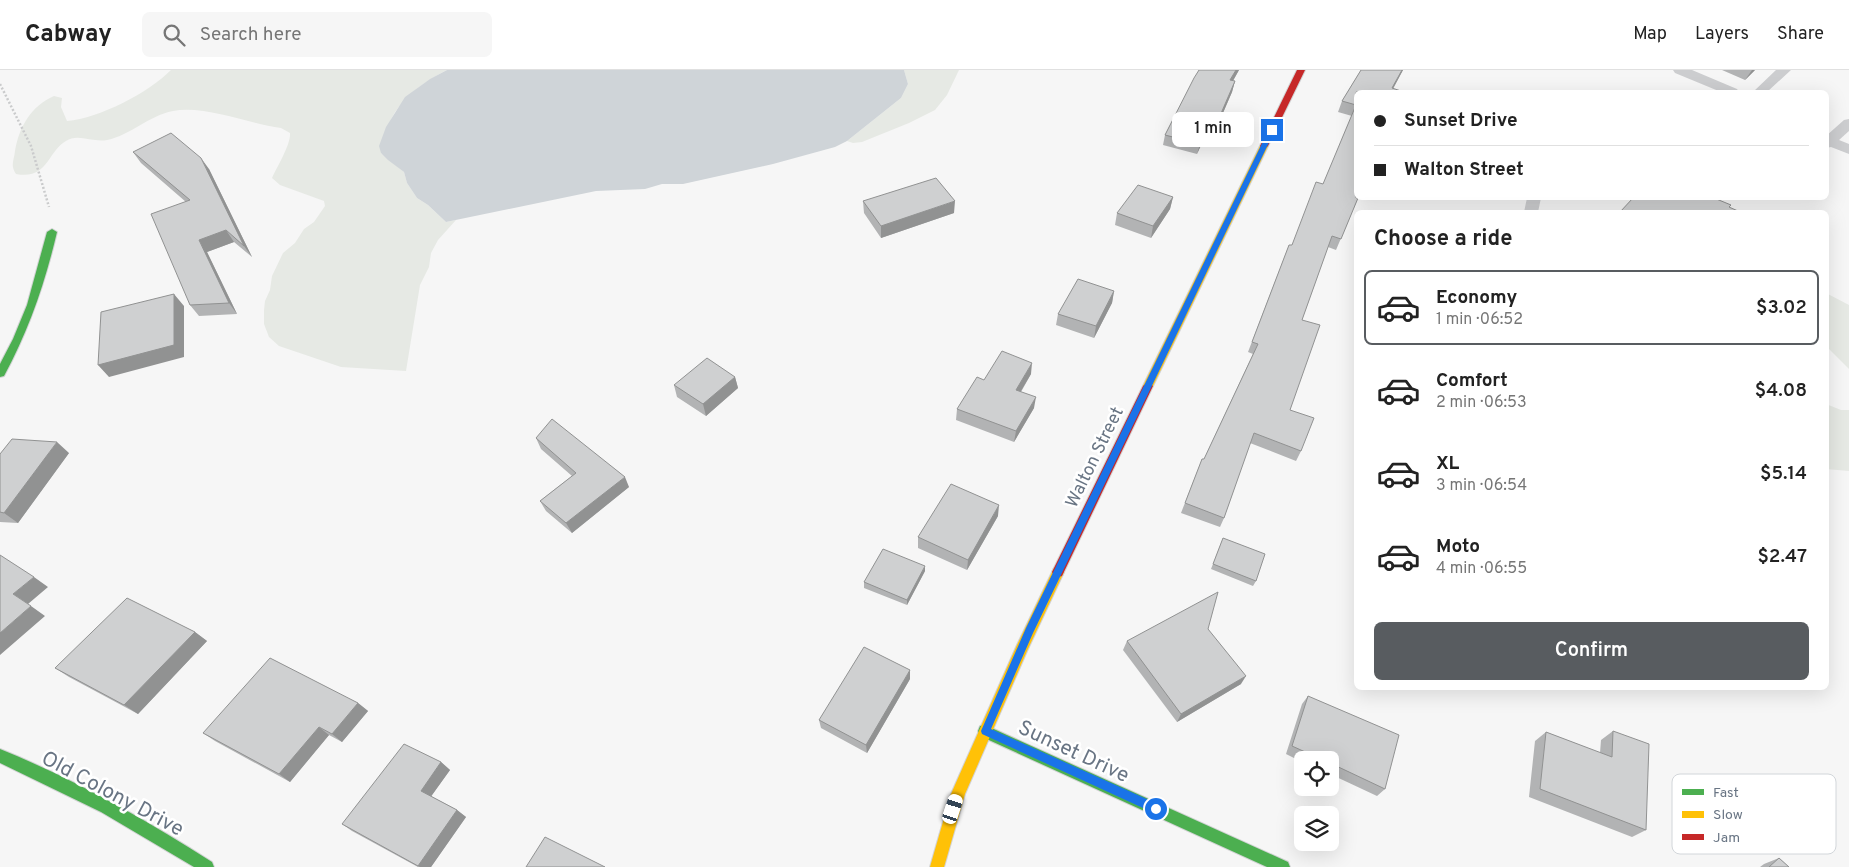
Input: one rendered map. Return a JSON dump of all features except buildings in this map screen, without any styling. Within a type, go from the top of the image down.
[{"type":"street","name":"Walton Street","points":[[937,867],[958,794],[1025,640],[1301,70]]},
{"type":"street","points":[[0,372],[16,348],[33,309],[52,232]]},
{"type":"street","name":"Sunset Drive","points":[[985,731],[1283,867]]},
{"type":"street","name":"Old Colony Drive","points":[[0,756],[41,774],[91,800],[181,850],[206,867]]},
{"type":"lane","points":[[1680,70],[1727,90]]},
{"type":"lane","points":[[1762,90],[1784,70]]},
{"type":"lane","points":[[1829,142],[1849,123]]},
{"type":"lane","points":[[1829,143],[1849,150]]},
{"type":"path","points":[[0,84],[31,146],[51,211],[52,232]]},
{"type":"shaded area","points":[[171,70],[447,70],[422,85],[402,102],[389,125],[381,153],[404,172],[407,183],[417,198],[428,205],[446,222],[456,220],[438,240],[431,253],[429,267],[420,285],[406,371],[341,367],[279,346],[269,337],[264,324],[264,310],[272,276],[283,253],[295,243],[304,229],[314,222],[325,206],[324,201],[280,185],[272,178],[290,138],[290,133],[281,128],[213,113],[186,110],[173,111],[164,113],[116,138],[102,141],[76,138],[66,141],[46,164],[35,173],[27,175],[16,174],[13,163],[17,142],[23,126],[33,111],[46,100],[54,96],[62,98],[61,107],[67,121],[80,119],[123,103],[150,87]]},
{"type":"shaded area","points":[[447,70],[904,70],[908,84],[901,98],[847,141],[835,147],[773,164],[683,184],[662,184],[645,189],[596,191],[446,222],[428,205],[417,198],[407,183],[404,172],[381,153],[379,146],[386,127],[405,97],[430,79]]},
{"type":"shaded area","points":[[904,70],[959,70],[947,95],[935,110],[862,142],[853,143],[847,141],[901,98],[908,84]]},
{"type":"shaded area","points":[[1829,295],[1849,305],[1849,369],[1829,349]]},
{"type":"shaded area","points":[[1829,405],[1841,410],[1849,410],[1849,471],[1829,469]]},
{"type":"traffic: fast","points":[[0,373],[10,356],[32,305],[52,232]]},
{"type":"traffic: fast","points":[[985,731],[1283,867]]},
{"type":"traffic: fast","points":[[0,756],[106,807],[207,867]]},
{"type":"traffic: slow","points":[[1148,386],[1264,146]]},
{"type":"traffic: slow","points":[[937,867],[958,794],[1021,649],[1058,572]]},
{"type":"traffic: jam","points":[[1264,146],[1301,70]]},
{"type":"traffic: jam","points":[[1058,572],[1148,386]]},
{"type":"route","points":[[1156,809],[985,731],[1029,631],[1272,130]]}]
